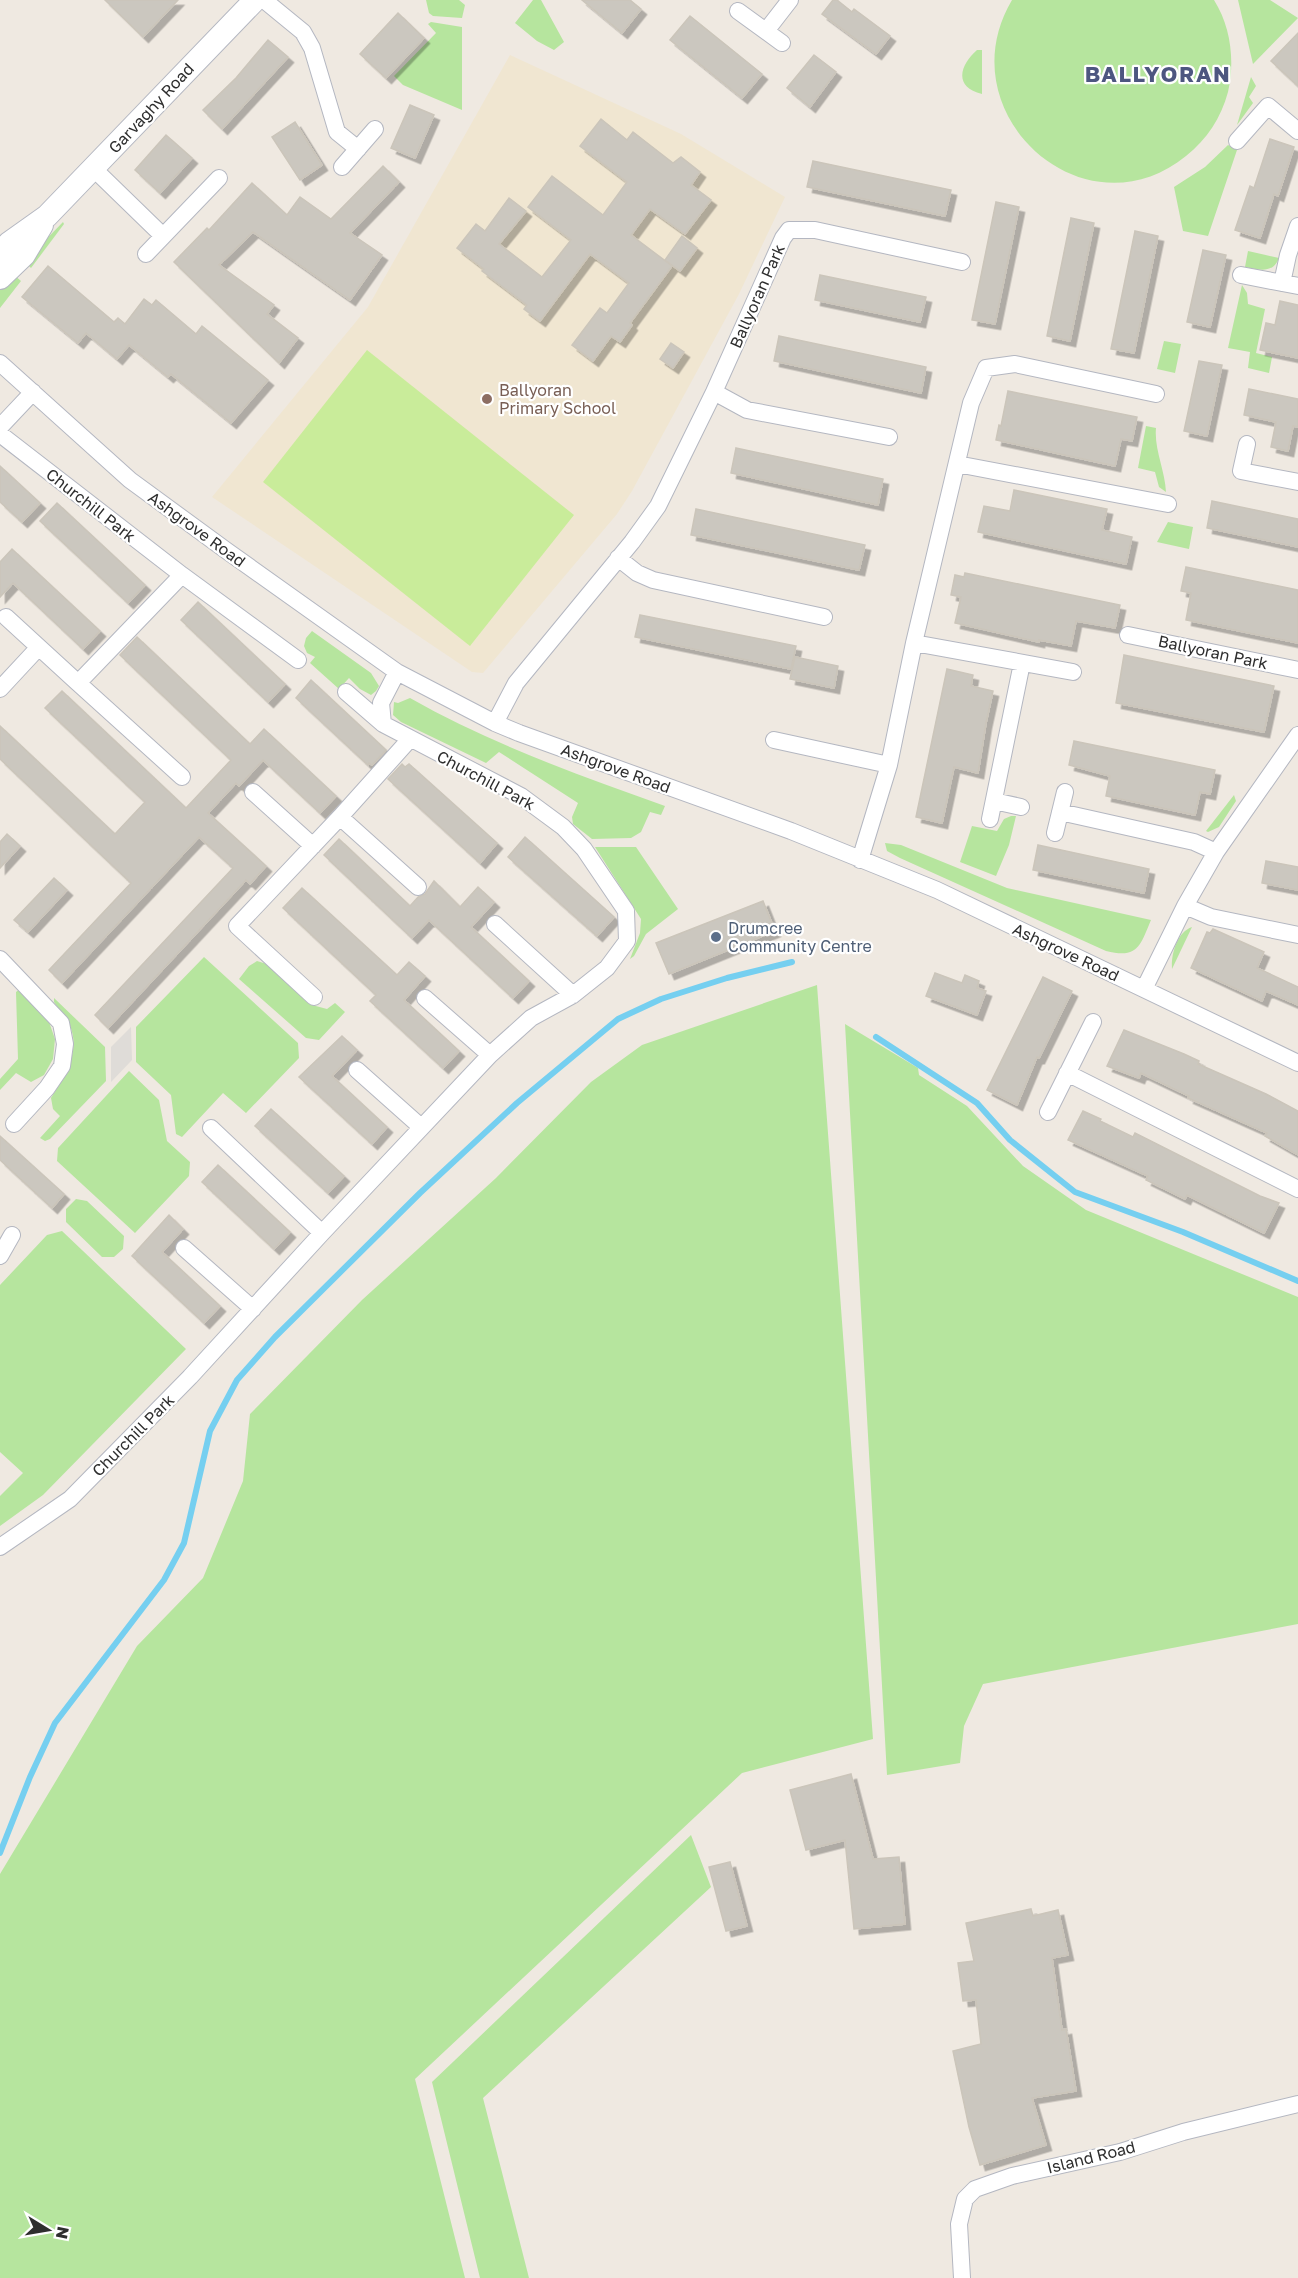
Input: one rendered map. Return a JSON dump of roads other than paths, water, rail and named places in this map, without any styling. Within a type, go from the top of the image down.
[{"type":"main road","name":"Garvaghy Road","points":[[0,253],[9,243],[47,216],[255,0]]},
{"type":"main road","name":"Garvaghy Road","points":[[0,278],[24,255],[47,216]]},
{"type":"street","points":[[264,0],[303,32],[312,48],[337,132],[358,149]]},
{"type":"street","points":[[766,31],[790,0]]},
{"type":"street","points":[[738,11],[782,43]]},
{"type":"street","points":[[1237,141],[1268,106],[1298,132]]},
{"type":"street","points":[[342,167],[375,129]]},
{"type":"street","points":[[94,169],[163,236]]},
{"type":"street","points":[[146,254],[219,178]]},
{"type":"street","points":[[1241,274],[1290,284],[1288,255],[1298,226]]},
{"type":"street","name":"Ballyoran Park","points":[[495,723],[516,684],[658,506],[714,392],[783,238],[789,230],[801,228],[815,230],[962,262]]},
{"type":"street","name":"Ashgrove Road","points":[[0,363],[130,480],[398,672],[495,723],[791,831],[937,890],[1298,1063]]},
{"type":"street","points":[[860,860],[890,765],[914,642],[971,403],[986,368],[1016,364],[1156,394]]},
{"type":"street","points":[[0,427],[33,392]]},
{"type":"street","points":[[714,392],[747,410],[889,437]]},
{"type":"street","name":"Churchill Park","points":[[0,434],[182,575],[298,660]]},
{"type":"street","points":[[1247,444],[1242,471],[1298,482]]},
{"type":"street","points":[[957,464],[1168,504]]},
{"type":"street","points":[[618,558],[637,573],[653,580],[824,617]]},
{"type":"street","points":[[78,683],[182,575]]},
{"type":"street","points":[[6,617],[182,777]]},
{"type":"street","name":"Ballyoran Park","points":[[1128,635],[1298,670]]},
{"type":"street","points":[[914,642],[1073,672]]},
{"type":"street","points":[[0,689],[39,648]]},
{"type":"street","points":[[990,819],[1022,663]]},
{"type":"street","points":[[383,724],[381,703],[398,672]]},
{"type":"street","name":"Churchill Park","points":[[0,1547],[70,1499],[190,1377],[490,1055],[531,1018],[573,995],[607,968],[627,941],[626,911],[584,849],[544,812],[521,796],[383,724],[346,692]]},
{"type":"street","points":[[314,997],[237,926],[340,818],[410,740]]},
{"type":"street","points":[[774,740],[890,765]]},
{"type":"street","points":[[1144,989],[1185,906],[1216,852],[1297,740]]},
{"type":"street","points":[[253,792],[313,846]]},
{"type":"street","points":[[1055,833],[1065,792]]},
{"type":"street","points":[[994,801],[1022,807]]},
{"type":"street","points":[[1060,812],[1194,842],[1216,852]]},
{"type":"street","points":[[340,818],[418,887]]},
{"type":"street","points":[[1185,906],[1211,917],[1298,935]]},
{"type":"street","points":[[495,924],[573,995]]},
{"type":"street","points":[[0,959],[61,1023],[65,1044],[62,1066],[47,1088],[14,1124]]},
{"type":"street","points":[[425,998],[490,1055]]},
{"type":"street","points":[[1048,1112],[1093,1022]]},
{"type":"street","points":[[357,1070],[422,1127]]},
{"type":"street","points":[[1067,1073],[1298,1189]]},
{"type":"street","points":[[210,1128],[322,1233]]},
{"type":"street","points":[[0,1256],[12,1235]]},
{"type":"street","points":[[184,1248],[253,1309]]},
{"type":"street","name":"Island Road","points":[[962,2278],[959,2224],[965,2199],[975,2189],[1012,2176],[1120,2152],[1183,2132],[1298,2104]]},
{"type":"waterway","points":[[0,1853],[30,1777],[55,1723],[164,1580],[184,1543],[210,1431],[237,1380],[275,1337],[420,1193],[517,1103],[618,1019],[661,999],[727,978],[792,962]]},
{"type":"waterway","points":[[876,1037],[977,1103],[1010,1140],[1075,1192],[1183,1232],[1298,1281]]},
{"type":"place","name":"Ballyoran Primary School","points":[[487,399]]},
{"type":"place","name":"Drumcree Community Centre","points":[[716,937]]},
{"type":"district","name":"BALLYORAN","points":[[1158,74]]}]
